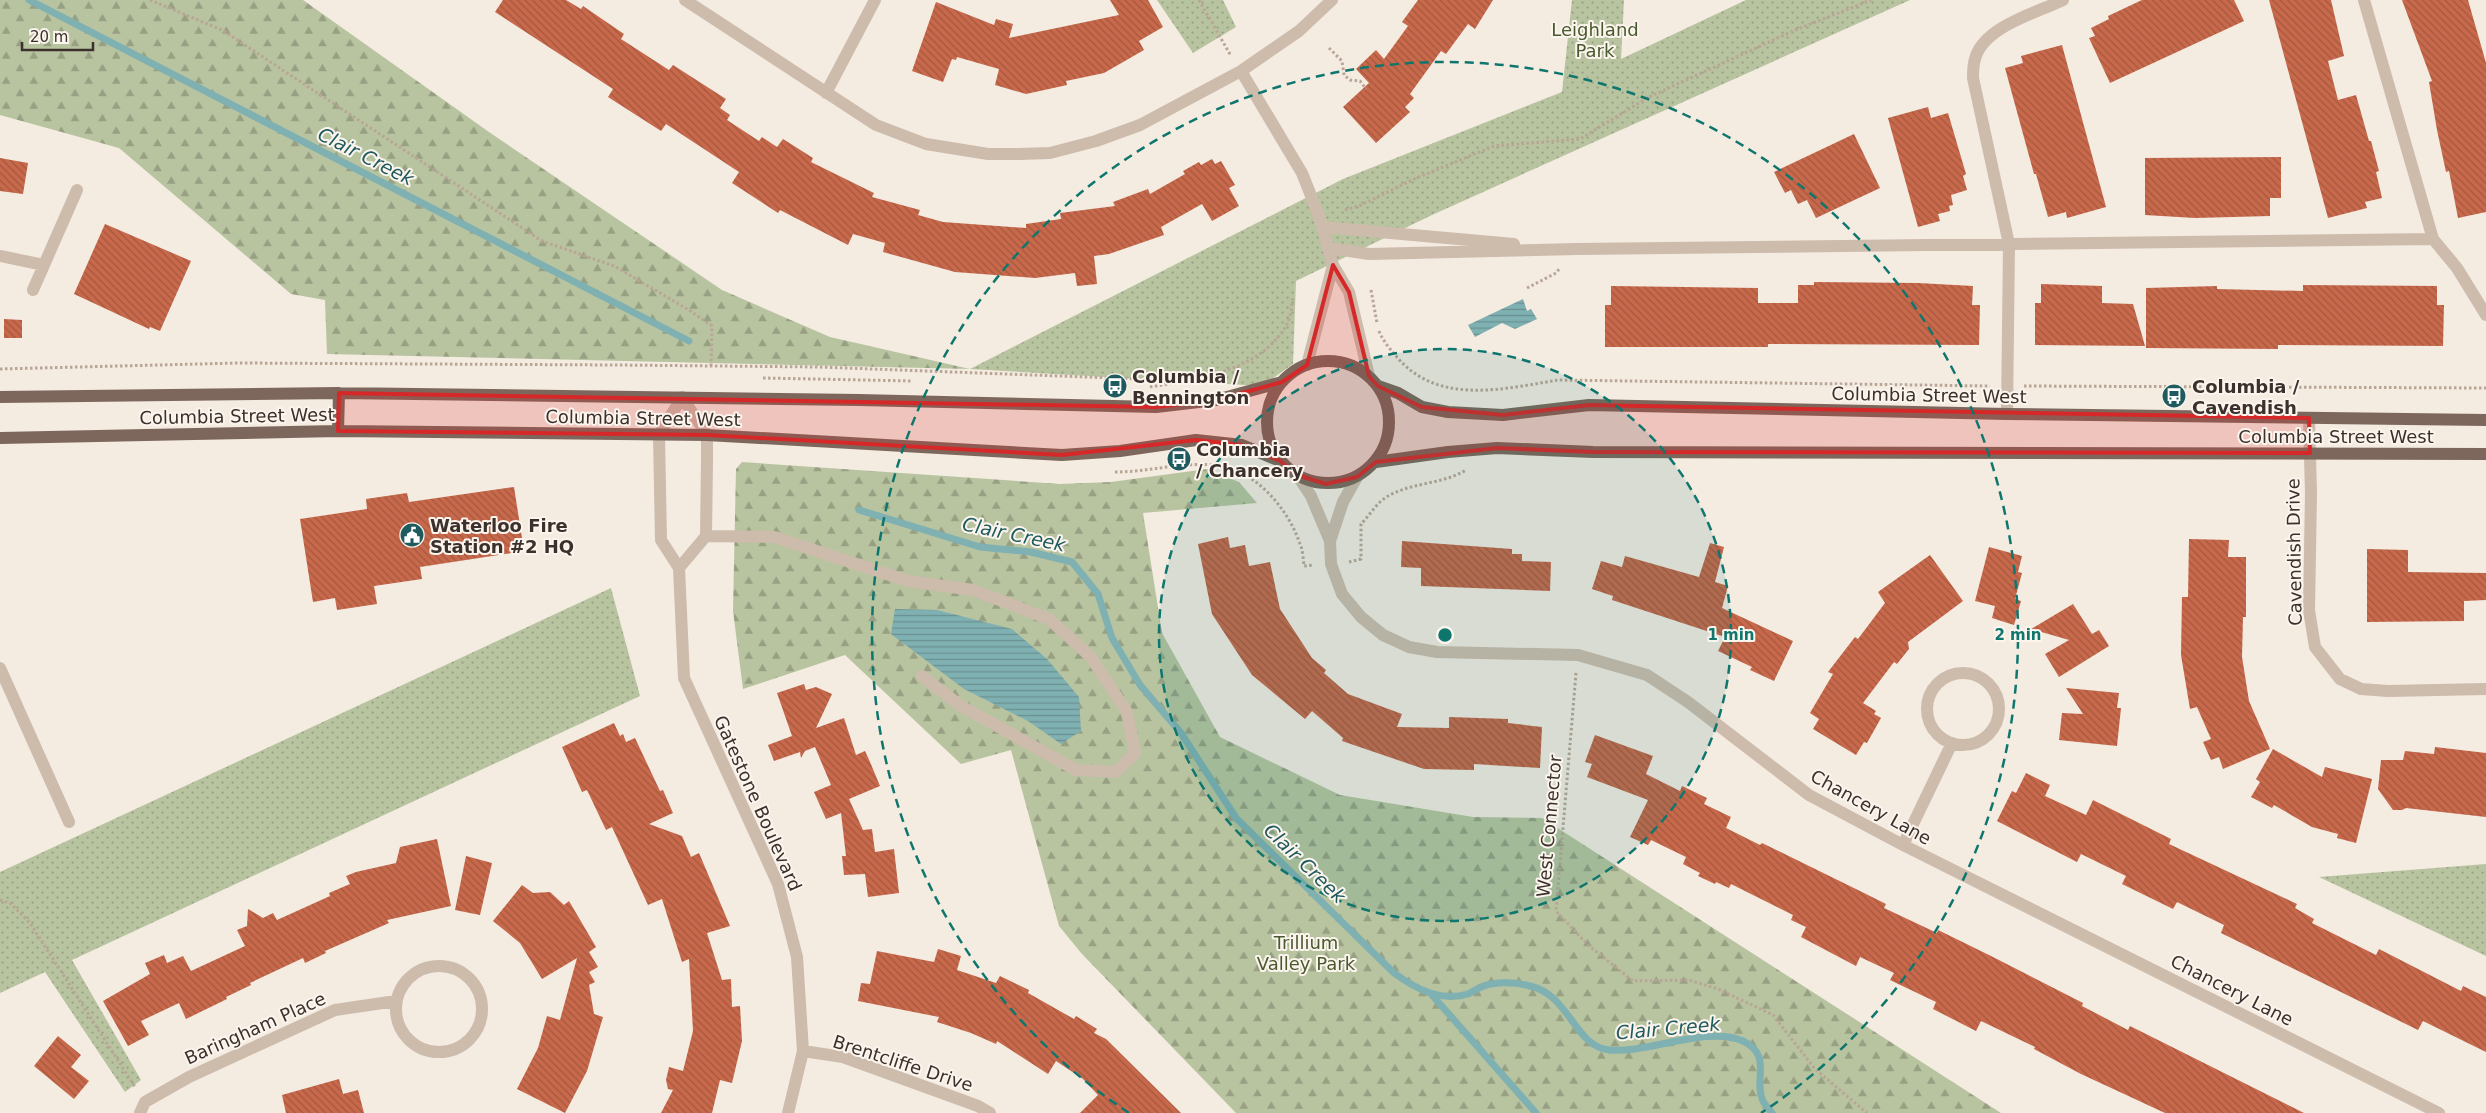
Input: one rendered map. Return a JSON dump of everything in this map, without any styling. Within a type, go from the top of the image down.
[{"type":"main road","points":[[1323,361],[1339,362],[1355,367],[1369,376],[1378,386],[1387,404],[1390,424],[1386,444],[1376,462],[1357,477],[1326,484],[1297,476],[1280,461],[1269,438],[1268,412],[1272,396],[1282,382],[1293,372],[1307,365],[1323,361]]},
{"type":"main road","name":"Columbia Street West","points":[[0,397],[338,393],[682,397],[1156,407],[1216,400],[1282,382]]},
{"type":"main road","name":"Columbia Street West","points":[[1378,386],[1398,393],[1422,407],[1448,412],[1504,415],[1588,405],[2007,414],[2486,420]]},
{"type":"main road","points":[[338,393],[338,431]]},
{"type":"main road","name":"Columbia Street West","points":[[0,438],[338,431],[707,435],[1062,454],[1120,451],[1196,440],[1242,445],[1280,461]]},
{"type":"main road","name":"Columbia Street West","points":[[1376,462],[1448,452],[1497,448],[1593,452],[2486,454]]},
{"type":"street","points":[[685,0],[876,124],[926,144],[988,154],[1050,153],[1096,141],[1140,125],[1241,71],[1299,32],[1332,0]]},
{"type":"street","points":[[826,93],[875,0]]},
{"type":"street","points":[[2007,414],[2009,244],[1973,78],[1975,58],[1983,42],[1994,31],[2063,0]]},
{"type":"street","points":[[2364,0],[2434,239],[2457,268],[2486,315]]},
{"type":"street","points":[[1241,71],[1302,173],[1321,222],[1333,265],[1349,292],[1369,376]]},
{"type":"street","points":[[33,290],[78,190]]},
{"type":"street","points":[[1321,222],[1576,249]]},
{"type":"street","points":[[1329,248],[1369,254],[1576,249],[2434,239]]},
{"type":"street","points":[[0,256],[44,265]]},
{"type":"street","points":[[1307,365],[1333,265]]},
{"type":"street","points":[[682,397],[707,435],[706,536],[680,568],[661,540],[660,435],[682,397]]},
{"type":"street","name":"Cavendish Drive","points":[[2309,418],[2309,610],[2315,647],[2340,679],[2361,689],[2388,691],[2486,689]]},
{"type":"street","name":"Chancery Lane","points":[[1297,476],[1311,496],[1330,541],[1331,564],[1342,594],[1361,617],[1383,634],[1409,647],[1437,652],[1578,655],[1647,675],[1688,702],[1809,795],[1903,846],[2439,1113]]},
{"type":"street","name":"Chancery Lane","points":[[1330,541],[1343,502],[1357,477]]},
{"type":"street","points":[[706,536],[774,537],[908,581],[973,590],[1048,619],[1090,656],[1127,712],[1135,752],[1116,772],[1076,770],[961,706],[922,676]]},
{"type":"street","name":"Gatestone Boulevard","points":[[680,568],[684,678],[778,884],[797,957],[803,1051],[788,1113]]},
{"type":"street","points":[[0,668],[70,822]]},
{"type":"street","points":[[1964,673],[1976,676],[1992,688],[1995,693],[1999,705],[1996,724],[1989,734],[1978,741],[1964,745],[1952,743],[1935,732],[1929,721],[1928,698],[1939,682],[1953,674],[1964,673]]},
{"type":"street","points":[[1903,846],[1952,743]]},
{"type":"street","points":[[443,966],[458,970],[473,983],[480,997],[481,1016],[477,1030],[462,1045],[449,1051],[435,1052],[421,1048],[409,1040],[402,1031],[396,1016],[396,1001],[404,984],[414,974],[429,967],[443,966]]},
{"type":"street","name":"Baringham Place","points":[[140,1113],[146,1102],[189,1077],[335,1010],[396,1001]]},
{"type":"street","name":"Brentcliffe Drive","points":[[803,1051],[843,1057],[978,1106],[990,1113]]},
{"type":"path","points":[[150,0],[222,30],[542,241],[614,266],[689,310],[712,326],[711,366]]},
{"type":"path","points":[[1199,0],[1228,51]]},
{"type":"path","points":[[1321,222],[1414,179],[1494,146],[1580,139],[1649,97],[1794,31],[1872,0]]},
{"type":"path","points":[[1329,48],[1342,61],[1344,75],[1350,80],[1360,81],[1366,89]]},
{"type":"path","points":[[1527,288],[1556,273],[1576,249]]},
{"type":"path","points":[[1371,290],[1379,333],[1388,346],[1401,362],[1420,378],[1451,389],[1494,390],[1558,380],[2006,386],[2486,388]]},
{"type":"path","points":[[0,369],[239,363],[819,367],[1140,379],[1172,383],[1210,375],[1250,359],[1276,341],[1289,320],[1293,296]]},
{"type":"path","points":[[1210,375],[1213,383]]},
{"type":"path","points":[[1120,472],[1215,465],[1241,473],[1266,491],[1287,516],[1301,545],[1304,566],[1312,565]]},
{"type":"path","points":[[1353,561],[1360,559],[1361,524],[1385,498],[1421,484],[1452,478],[1451,473]]},
{"type":"path","name":"West Connector","points":[[1578,655],[1556,911],[1588,945],[1633,981],[1689,980],[1718,989],[1773,1015],[1815,1069],[1867,1113]]},
{"type":"path","points":[[0,900],[10,903],[30,922],[134,1086]]},
{"type":"highlighted area","points":[[1333,265],[1349,292],[1369,376],[1378,386],[1422,407],[1503,415],[1589,405],[2309,418],[2310,453],[1593,452],[1497,448],[1376,462],[1357,477],[1326,484],[1297,475],[1280,461],[1242,445],[1196,440],[1062,455],[707,435],[338,431],[339,393],[1156,407],[1216,400],[1282,382],[1307,365]]},
{"type":"green space","points":[[0,0],[303,0],[489,132],[722,290],[830,337],[970,369],[327,354],[325,300],[291,294],[119,148],[0,115]]},
{"type":"green space","points":[[1157,0],[1223,0],[1236,27],[1193,53]]},
{"type":"green space","name":"Leighland Park","points":[[1572,0],[1624,0],[1621,59],[1746,0],[1910,0],[1432,215],[1296,281],[1293,364],[1262,386],[970,369],[1343,179],[1562,92]]},
{"type":"green space","name":"Trillium Valley Park","points":[[742,462],[1060,484],[1111,482],[1207,469],[1239,482],[1257,503],[1143,513],[1162,633],[1220,737],[1340,795],[1473,817],[1542,818],[2001,1113],[1236,1113],[1082,954],[1059,926],[1011,750],[961,764],[845,655],[743,689],[733,611],[736,469]]},
{"type":"green space","points":[[611,588],[640,696],[72,960],[141,1080],[125,1092],[45,972],[0,993],[0,872]]},
{"type":"green space","points":[[2486,864],[2486,956],[2319,877]]},
{"type":"water","points":[[1523,299],[1527,311],[1531,309],[1537,319],[1515,329],[1502,323],[1475,337],[1468,325]]},
{"type":"water","points":[[895,609],[937,610],[1012,629],[1047,659],[1079,697],[1081,731],[1061,744],[1028,721],[964,689],[891,634]]},
{"type":"building","points":[[503,0],[566,0],[581,9],[583,6],[624,34],[621,39],[669,70],[673,65],[726,99],[720,108],[730,115],[727,120],[759,141],[762,137],[777,147],[783,139],[813,158],[811,162],[874,193],[872,197],[920,210],[918,215],[943,222],[1026,228],[1026,224],[1061,219],[1060,213],[1115,206],[1113,202],[1148,189],[1150,194],[1185,174],[1183,171],[1199,162],[1201,165],[1212,159],[1215,164],[1221,161],[1235,185],[1229,188],[1239,206],[1212,221],[1202,204],[1161,227],[1164,235],[1109,254],[1094,256],[1097,284],[1077,286],[1075,273],[1035,278],[955,272],[883,252],[885,243],[853,234],[848,245],[780,210],[778,213],[732,183],[739,172],[666,124],[661,131],[608,97],[613,89],[495,12]]},
{"type":"building","points":[[1110,0],[1148,0],[1163,27],[1139,41],[1144,50],[1104,73],[1066,81],[1067,85],[1026,94],[995,85],[999,69],[957,57],[956,60],[952,59],[943,82],[912,71],[936,2],[994,25],[996,19],[1013,24],[1009,38],[1119,15]]},
{"type":"building","points":[[1418,0],[1493,0],[1475,29],[1468,24],[1446,54],[1441,51],[1410,94],[1414,98],[1405,107],[1410,112],[1376,143],[1343,107],[1369,83],[1356,69],[1376,50],[1384,59],[1408,26],[1402,22]]},
{"type":"building","points":[[2142,0],[2234,0],[2244,21],[2110,83],[2089,38],[2095,36],[2091,28],[2109,19],[2108,16]]},
{"type":"building","points":[[2269,0],[2331,0],[2344,56],[2328,61],[2338,100],[2356,95],[2379,171],[2376,172],[2382,198],[2365,202],[2367,208],[2328,218]]},
{"type":"building","points":[[2402,0],[2468,0],[2486,63],[2486,212],[2458,218],[2449,171],[2446,172],[2437,130],[2429,82],[2432,81]]},
{"type":"building","points":[[2062,45],[2106,207],[2067,218],[2066,212],[2048,217],[2036,174],[2034,174],[2005,68],[2023,63],[2021,56]]},
{"type":"building","points":[[1928,107],[1931,118],[1948,113],[1966,174],[1963,176],[1967,190],[1951,195],[1953,205],[1949,206],[1950,211],[1938,214],[1940,221],[1918,227],[1888,118]]},
{"type":"building","points":[[1854,134],[1880,188],[1816,218],[1807,200],[1798,204],[1791,190],[1785,193],[1774,172]]},
{"type":"building","points":[[2281,157],[2281,198],[2270,198],[2270,216],[2195,218],[2145,215],[2145,158]]},
{"type":"building","points":[[0,158],[28,163],[23,194],[0,191]]},
{"type":"building","points":[[105,224],[191,261],[160,331],[150,327],[149,329],[74,294]]},
{"type":"building","points":[[1814,282],[1918,283],[1973,286],[1972,305],[1980,305],[1979,345],[1768,344],[1768,347],[1605,347],[1605,305],[1611,305],[1611,286],[1758,288],[1758,303],[1798,303],[1798,285],[1814,285]]},
{"type":"building","points":[[2041,284],[2102,286],[2102,303],[2133,304],[2145,346],[2035,345],[2035,303],[2041,303]]},
{"type":"building","points":[[2303,285],[2437,286],[2437,305],[2444,305],[2443,346],[2278,345],[2278,349],[2146,348],[2146,288],[2217,286],[2217,289],[2303,291]]},
{"type":"building","points":[[4,319],[22,320],[22,338],[4,338]]},
{"type":"building","name":"Waterloo Fire Station #2 HQ","points":[[514,487],[524,551],[420,567],[422,579],[374,586],[377,604],[337,610],[335,598],[313,602],[300,519],[367,509],[366,499],[407,493],[409,502]]},
{"type":"building","points":[[1228,537],[1230,548],[1245,545],[1249,566],[1270,562],[1280,609],[1312,658],[1326,670],[1324,673],[1348,694],[1402,714],[1397,727],[1449,728],[1449,717],[1508,719],[1508,723],[1542,727],[1540,768],[1474,764],[1474,770],[1424,769],[1342,741],[1343,738],[1312,711],[1305,719],[1252,675],[1212,614],[1198,544]]},
{"type":"building","points":[[2189,539],[2229,540],[2228,557],[2246,557],[2246,617],[2243,617],[2242,657],[2249,701],[2270,749],[2223,769],[2219,757],[2211,760],[2203,742],[2211,739],[2197,707],[2190,709],[2181,655],[2182,597],[2188,597]]},
{"type":"building","points":[[1402,541],[1512,549],[1512,554],[1522,554],[1522,561],[1551,562],[1550,591],[1421,586],[1421,568],[1401,567]]},
{"type":"building","points":[[1710,543],[1724,547],[1715,582],[1728,586],[1722,608],[1793,641],[1774,681],[1750,670],[1752,667],[1718,651],[1725,637],[1612,600],[1613,596],[1592,589],[1601,561],[1622,567],[1625,556],[1699,577]]},
{"type":"building","points":[[1989,547],[2022,556],[2018,572],[2022,573],[2015,599],[2021,601],[2014,625],[1992,618],[1995,606],[1975,601]]},
{"type":"building","points":[[2367,549],[2408,550],[2408,572],[2486,573],[2486,600],[2464,601],[2464,621],[2367,622]]},
{"type":"building","points":[[1930,555],[1963,601],[1908,642],[1909,649],[1897,664],[1894,662],[1863,703],[1876,711],[1874,714],[1881,718],[1867,743],[1864,742],[1856,755],[1813,729],[1819,719],[1810,713],[1833,674],[1828,672],[1855,637],[1858,639],[1885,603],[1878,592]]},
{"type":"building","points":[[2073,604],[2092,634],[2099,630],[2109,646],[2059,677],[2045,654],[2069,640],[2031,629]]},
{"type":"building","points":[[804,684],[806,690],[816,687],[832,694],[816,728],[844,718],[856,755],[865,751],[880,786],[849,799],[863,830],[872,829],[875,852],[894,849],[899,893],[868,897],[865,874],[844,875],[842,856],[846,856],[841,813],[826,819],[814,792],[831,785],[815,747],[805,751],[801,758],[800,752],[774,761],[768,745],[792,736],[777,693]]},
{"type":"building","points":[[2066,688],[2119,693],[2117,708],[2121,708],[2117,746],[2059,740],[2062,713],[2083,714]]},
{"type":"building","points":[[614,723],[620,736],[623,734],[626,742],[635,738],[660,791],[663,790],[673,813],[649,824],[682,836],[691,857],[699,853],[730,926],[707,933],[722,980],[731,979],[732,1007],[740,1006],[742,1041],[732,1083],[720,1080],[712,1113],[661,1113],[673,1090],[668,1089],[666,1080],[669,1067],[683,1071],[693,1031],[689,959],[682,962],[662,899],[648,905],[612,827],[606,830],[587,790],[582,792],[562,747]]},
{"type":"building","points":[[1595,735],[1653,756],[1646,774],[1680,791],[1682,786],[1707,798],[1704,804],[1731,817],[1726,828],[1760,845],[1762,843],[1886,904],[1884,908],[1937,933],[1938,930],[1991,956],[2083,1003],[2082,1006],[2128,1030],[2130,1026],[2304,1113],[2165,1113],[2081,1074],[2034,1049],[2035,1047],[1981,1021],[1976,1031],[1933,1009],[1936,1002],[1890,980],[1894,973],[1860,957],[1856,966],[1801,937],[1806,927],[1791,920],[1793,915],[1731,884],[1729,888],[1698,876],[1700,873],[1683,864],[1686,857],[1651,840],[1648,845],[1630,837],[1648,800],[1587,777],[1592,764],[1585,762]]},
{"type":"building","points":[[2435,747],[2486,753],[2486,817],[2406,808],[2393,810],[2378,789],[2381,760],[2403,760],[2405,751],[2434,754]]},
{"type":"building","points":[[2273,749],[2322,777],[2325,767],[2372,779],[2356,843],[2337,838],[2338,834],[2312,827],[2274,805],[2272,808],[2251,797],[2260,782],[2256,779]]},
{"type":"building","points":[[2026,773],[2050,785],[2045,796],[2086,815],[2093,800],[2171,839],[2169,844],[2297,904],[2295,908],[2314,919],[2312,923],[2376,955],[2379,949],[2461,991],[2463,986],[2486,997],[2486,1052],[2423,1021],[2418,1030],[2221,933],[2224,925],[2177,902],[2173,909],[2122,884],[2126,876],[2081,854],[2077,862],[1997,821],[2012,791],[2016,793]]},
{"type":"building","points":[[437,839],[451,906],[387,920],[389,923],[325,951],[326,953],[305,963],[303,958],[250,983],[251,985],[226,997],[227,999],[186,1019],[179,1003],[141,1021],[149,1035],[128,1046],[103,1001],[150,974],[145,963],[164,955],[167,963],[183,956],[191,971],[245,946],[237,930],[247,926],[248,909],[263,918],[273,913],[277,920],[330,896],[329,893],[350,884],[346,876],[396,863],[400,847]]},
{"type":"building","points":[[466,856],[492,863],[480,915],[455,910]]},
{"type":"building","points":[[522,885],[533,893],[550,892],[564,905],[569,901],[596,947],[589,952],[598,967],[589,972],[595,982],[589,985],[594,1014],[603,1017],[587,1071],[565,1113],[517,1089],[538,1048],[547,1016],[560,1020],[577,958],[542,979],[520,943],[493,921]]},
{"type":"building","points":[[938,949],[961,956],[957,970],[996,983],[1000,976],[1029,990],[1028,993],[1074,1019],[1076,1016],[1097,1029],[1094,1033],[1106,1039],[1181,1113],[1080,1113],[1098,1095],[1083,1079],[1056,1061],[1048,1074],[997,1041],[996,1044],[971,1033],[937,1022],[939,1017],[858,1001],[861,983],[870,984],[877,951],[934,962]]},
{"type":"building","points":[[58,1036],[81,1055],[71,1067],[89,1081],[74,1099],[34,1066]]},
{"type":"building","points":[[339,1079],[343,1094],[358,1090],[364,1113],[286,1113],[282,1095]]},
{"type":"waterway","name":"Clair Creek","points":[[29,0],[689,341]]},
{"type":"waterway","name":"Clair Creek","points":[[859,510],[980,547],[1031,552],[1072,562],[1098,594],[1112,638],[1140,685],[1181,733],[1236,818],[1402,979],[1429,993],[1448,996],[1468,994],[1481,987],[1499,983],[1530,986],[1543,991],[1554,999],[1588,1040],[1597,1046],[1609,1050],[1641,1048],[1713,1036],[1729,1037],[1743,1041],[1757,1053],[1760,1061],[1760,1093],[1764,1103],[1772,1113]]},
{"type":"waterway","points":[[1432,995],[1536,1113]]},
{"type":"place","name":"Columbia / Bennington","points":[[1115,386]]},
{"type":"place","name":"Columbia / Cavendish","points":[[2174,396]]},
{"type":"place","name":"Columbia / Chancery","points":[[1179,459]]},
{"type":"place","name":"Waterloo Fire Station #2 HQ","points":[[412,535]]}]
